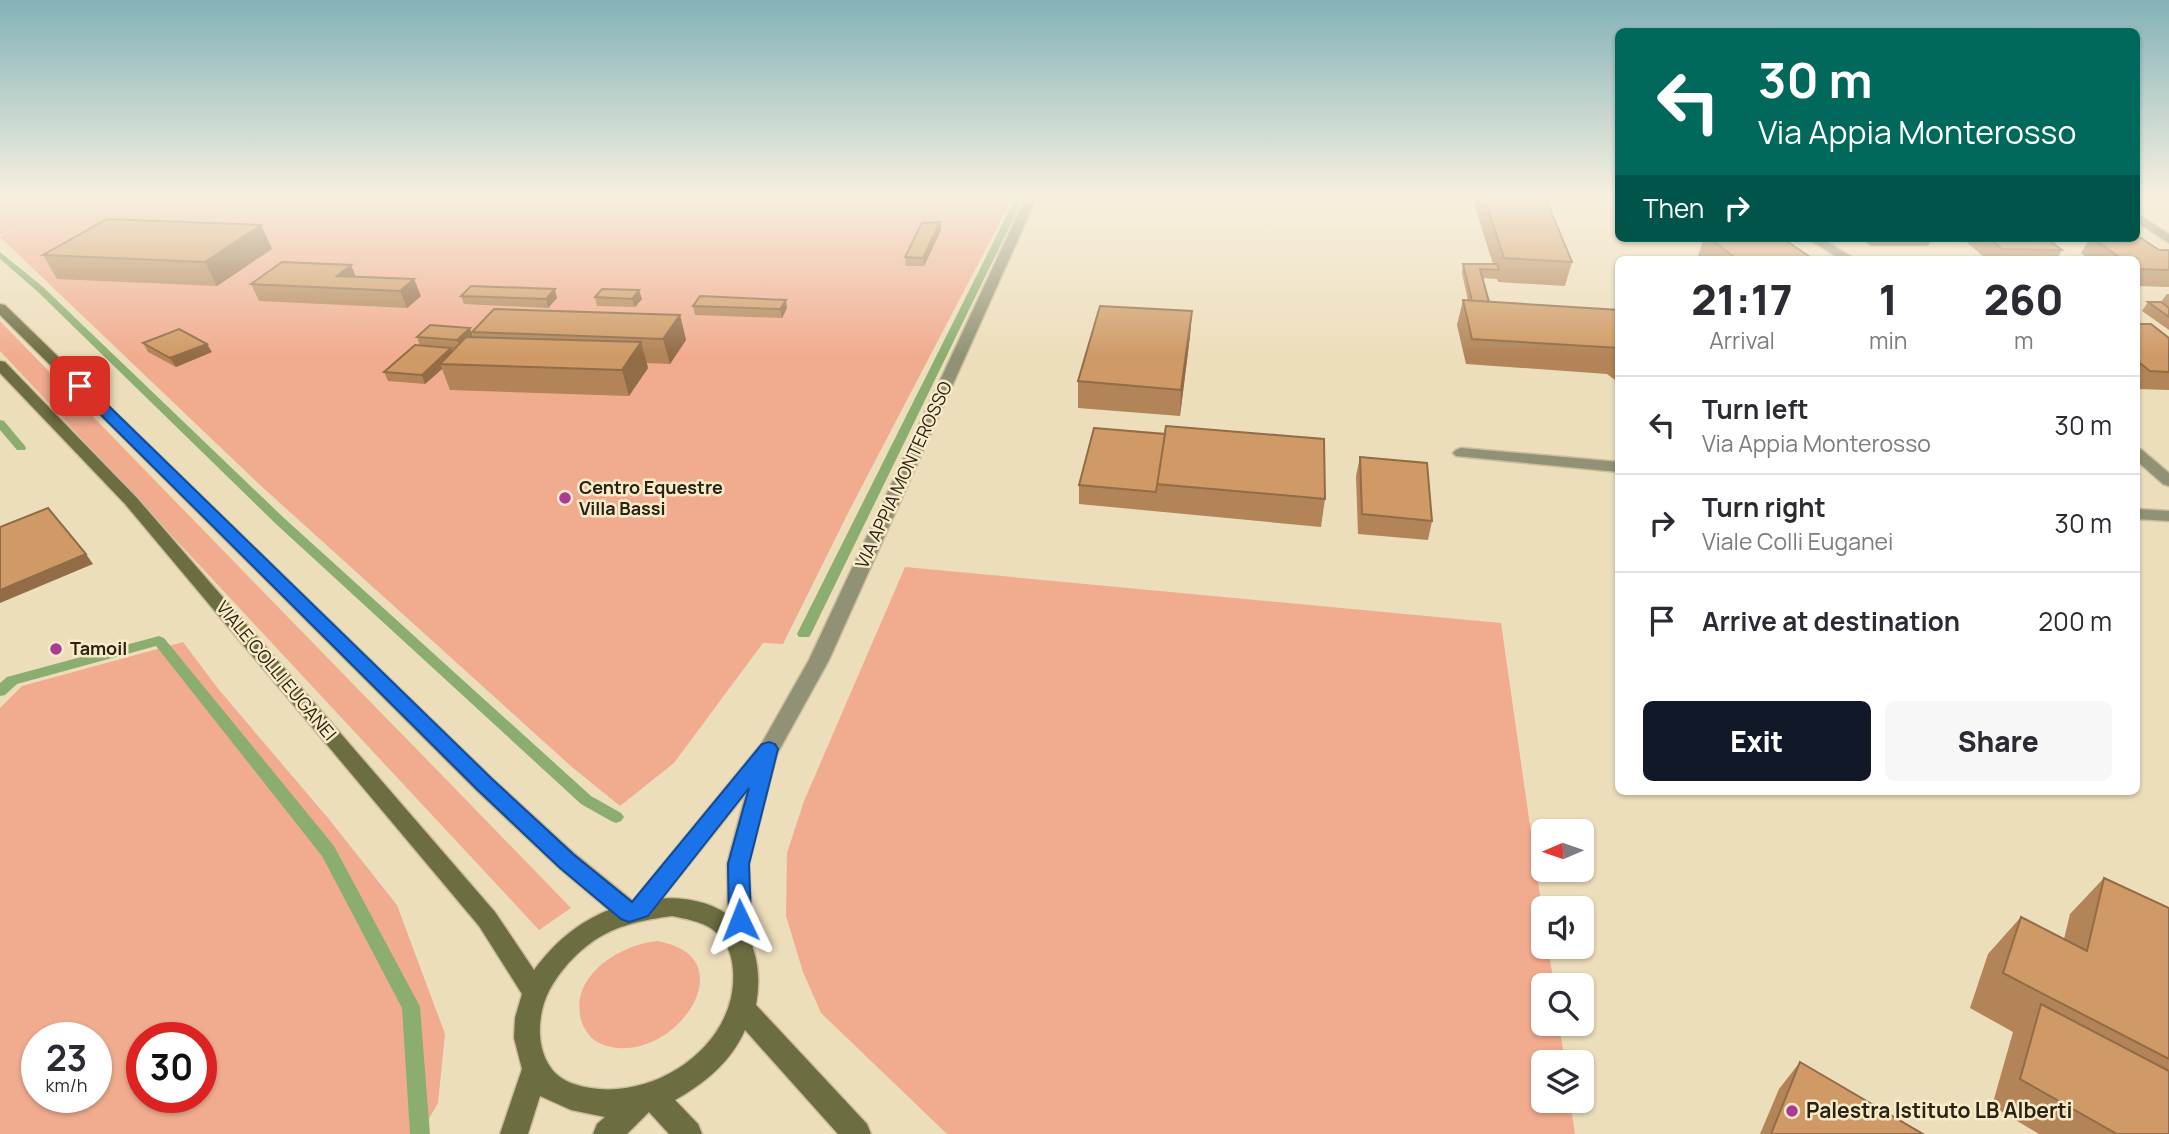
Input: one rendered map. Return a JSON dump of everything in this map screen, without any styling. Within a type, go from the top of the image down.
[{"type":"main road","points":[[0,308],[485,785],[567,861],[635,911]]},
{"type":"main road","name":"VIALE COLLI EUGANEI","points":[[0,365],[131,501],[487,919],[535,992]]},
{"type":"main road","points":[[607,1134],[648,1098],[682,1081],[708,1060],[729,1035],[743,1009],[748,976],[741,948],[726,926],[702,912],[672,906],[635,911],[600,925],[574,943],[552,965],[535,992],[527,1019],[527,1046],[535,1071],[553,1090],[579,1101],[610,1104],[648,1098]]},
{"type":"main road","points":[[743,1009],[813,1089],[857,1134]]},
{"type":"main road","points":[[514,1134],[535,1071]]},
{"type":"main road","points":[[648,1098],[688,1134]]},
{"type":"street","name":"VIA APPIA MONTEROSSO","points":[[635,911],[769,749],[819,660],[1008,250]]},
{"type":"street","points":[[1461,453],[1615,467]]},
{"type":"street","points":[[2140,456],[2169,481]]},
{"type":"street","points":[[2140,514],[2169,516]]},
{"type":"street","name":"VIA APPIA MONTEROSSO","points":[[741,948],[738,864],[769,749]]},
{"type":"shaded area","name":"Centro Equestre Villa Bassi","points":[[14,250],[985,250],[783,644],[763,643],[674,763],[620,806],[573,768],[260,485]]},
{"type":"shaded area","points":[[0,321],[571,908],[539,930],[0,351]]},
{"type":"shaded area","points":[[905,567],[1501,623],[1531,832],[1531,882],[1538,882],[1540,896],[1531,896],[1531,959],[1550,959],[1552,973],[1531,973],[1531,1036],[1561,1036],[1563,1050],[1531,1050],[1531,1113],[1572,1113],[1575,1134],[947,1134],[821,1013],[803,972],[786,916],[787,853],[804,801]]},
{"type":"shaded area","points":[[183,642],[220,691],[328,818],[397,905],[445,1034],[438,1103],[420,1134],[0,1134],[0,708],[22,686]]},
{"type":"shaded area","points":[[657,941],[685,951],[698,968],[699,988],[690,1010],[673,1029],[651,1042],[625,1048],[596,1042],[583,1026],[579,1006],[582,991],[589,978],[600,966],[627,949]]},
{"type":"building","points":[[52,250],[223,250],[205,262],[43,255]]},
{"type":"building","points":[[909,250],[927,250],[923,258],[905,257]]},
{"type":"building","points":[[1501,250],[1567,250],[1572,262],[1504,258]]},
{"type":"building","points":[[1725,250],[1800,250],[1809,256],[1733,256]]},
{"type":"building","points":[[2109,250],[2169,250],[2169,270],[2140,269],[2140,256],[2118,256]]},
{"type":"building","points":[[282,262],[351,265],[337,276],[414,279],[400,291],[251,284]]},
{"type":"building","points":[[1463,264],[1497,264],[1499,270],[1480,269],[1489,302],[1472,301]]},
{"type":"building","points":[[471,286],[555,289],[546,299],[461,296]]},
{"type":"building","points":[[602,289],[639,290],[632,299],[595,297]]},
{"type":"building","points":[[700,296],[786,300],[780,309],[693,306]]},
{"type":"building","points":[[1463,300],[1615,310],[1615,348],[1472,339]]},
{"type":"building","points":[[2148,302],[2161,302],[2169,308],[2169,317]]},
{"type":"building","points":[[1100,306],[1192,311],[1181,390],[1078,381]]},
{"type":"building","points":[[494,309],[680,315],[663,339],[472,332]]},
{"type":"building","points":[[2140,324],[2151,324],[2169,338],[2169,372],[2150,371],[2140,363]]},
{"type":"building","points":[[430,325],[470,328],[457,340],[417,337]]},
{"type":"building","points":[[179,329],[207,344],[170,358],[143,343]]},
{"type":"building","points":[[466,337],[641,342],[622,370],[440,364]]},
{"type":"building","points":[[415,345],[451,348],[422,375],[384,372]]},
{"type":"building","points":[[1166,426],[1324,439],[1325,499],[1156,484]]},
{"type":"building","points":[[1094,428],[1165,434],[1156,492],[1079,485]]},
{"type":"building","points":[[1360,457],[1427,463],[1432,521],[1362,514]]},
{"type":"building","points":[[48,508],[86,554],[0,590],[0,527]]},
{"type":"building","points":[[2104,878],[2169,908],[2169,1059],[2003,973],[2021,917],[2087,951]]},
{"type":"building","points":[[2041,1004],[2169,1071],[2169,1134],[2117,1134],[2020,1079]]},
{"type":"building","points":[[1800,1062],[1923,1134],[1771,1134]]},
{"type":"waterway","points":[[804,634],[994,250]]},
{"type":"waterway","points":[[0,255],[40,289],[280,521],[586,800],[616,817]]},
{"type":"waterway","points":[[0,423],[21,448]]},
{"type":"waterway","points":[[0,691],[12,680],[159,641],[328,851],[411,1007],[420,1134]]},
{"type":"place","name":"Centro Equestre Villa Bassi","points":[[565,498]]},
{"type":"place","name":"Tamoil","points":[[56,649]]},
{"type":"place","name":"Palestra Istituto LB Alberti","points":[[1792,1111]]},
{"type":"route","points":[[80,386],[485,785],[567,861],[629,912],[640,909],[769,749],[738,864],[740,920]]}]
